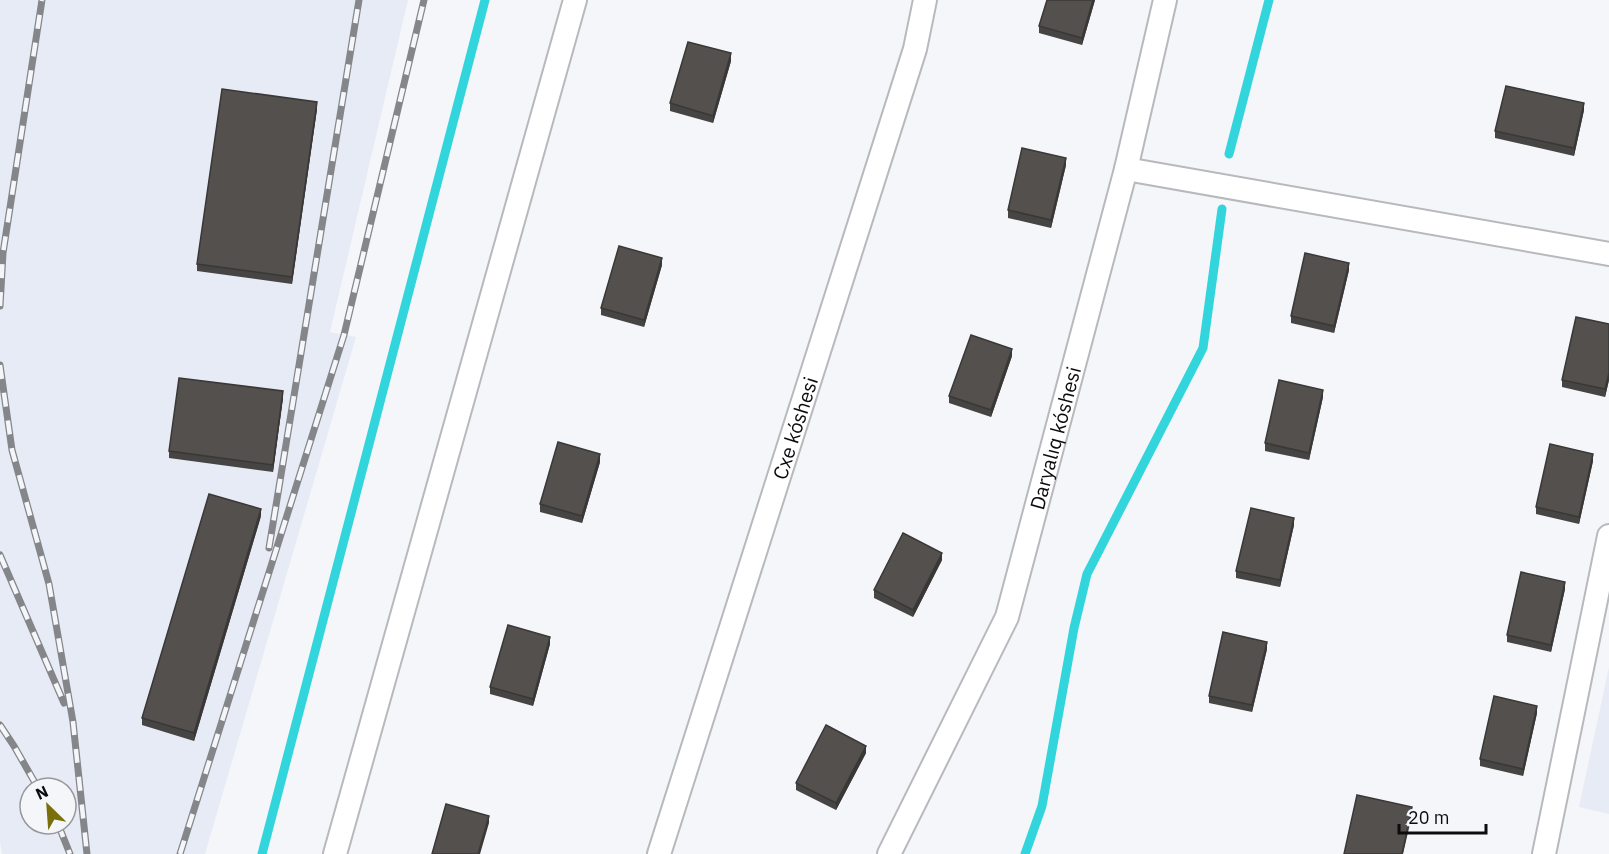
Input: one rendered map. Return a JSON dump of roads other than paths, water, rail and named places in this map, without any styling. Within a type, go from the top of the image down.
[{"type":"street","points":[[335,854],[575,0]]},
{"type":"street","name":"Cxe kóshesi","points":[[659,854],[915,49],[925,0]]},
{"type":"street","name":"Daryalıq kóshesi","points":[[889,854],[1007,617],[1126,169],[1165,0]]},
{"type":"street","points":[[1126,169],[1609,254]]},
{"type":"street","points":[[1544,854],[1609,536]]},
{"type":"waterway","points":[[262,854],[485,0]]},
{"type":"waterway","points":[[1229,154],[1269,0]]},
{"type":"waterway","points":[[1025,854],[1042,806],[1074,628],[1087,574],[1203,348],[1222,209]]},
{"type":"railway","points":[[0,306],[3,253],[42,0]]},
{"type":"railway","points":[[269,548],[359,0]]},
{"type":"railway","points":[[180,854],[344,335],[424,0]]},
{"type":"railway","points":[[0,365],[12,450],[49,584],[73,722],[87,854]]},
{"type":"railway","points":[[0,555],[64,703]]},
{"type":"railway","points":[[0,725],[31,776]]},
{"type":"railway","points":[[63,836],[70,854]]}]
